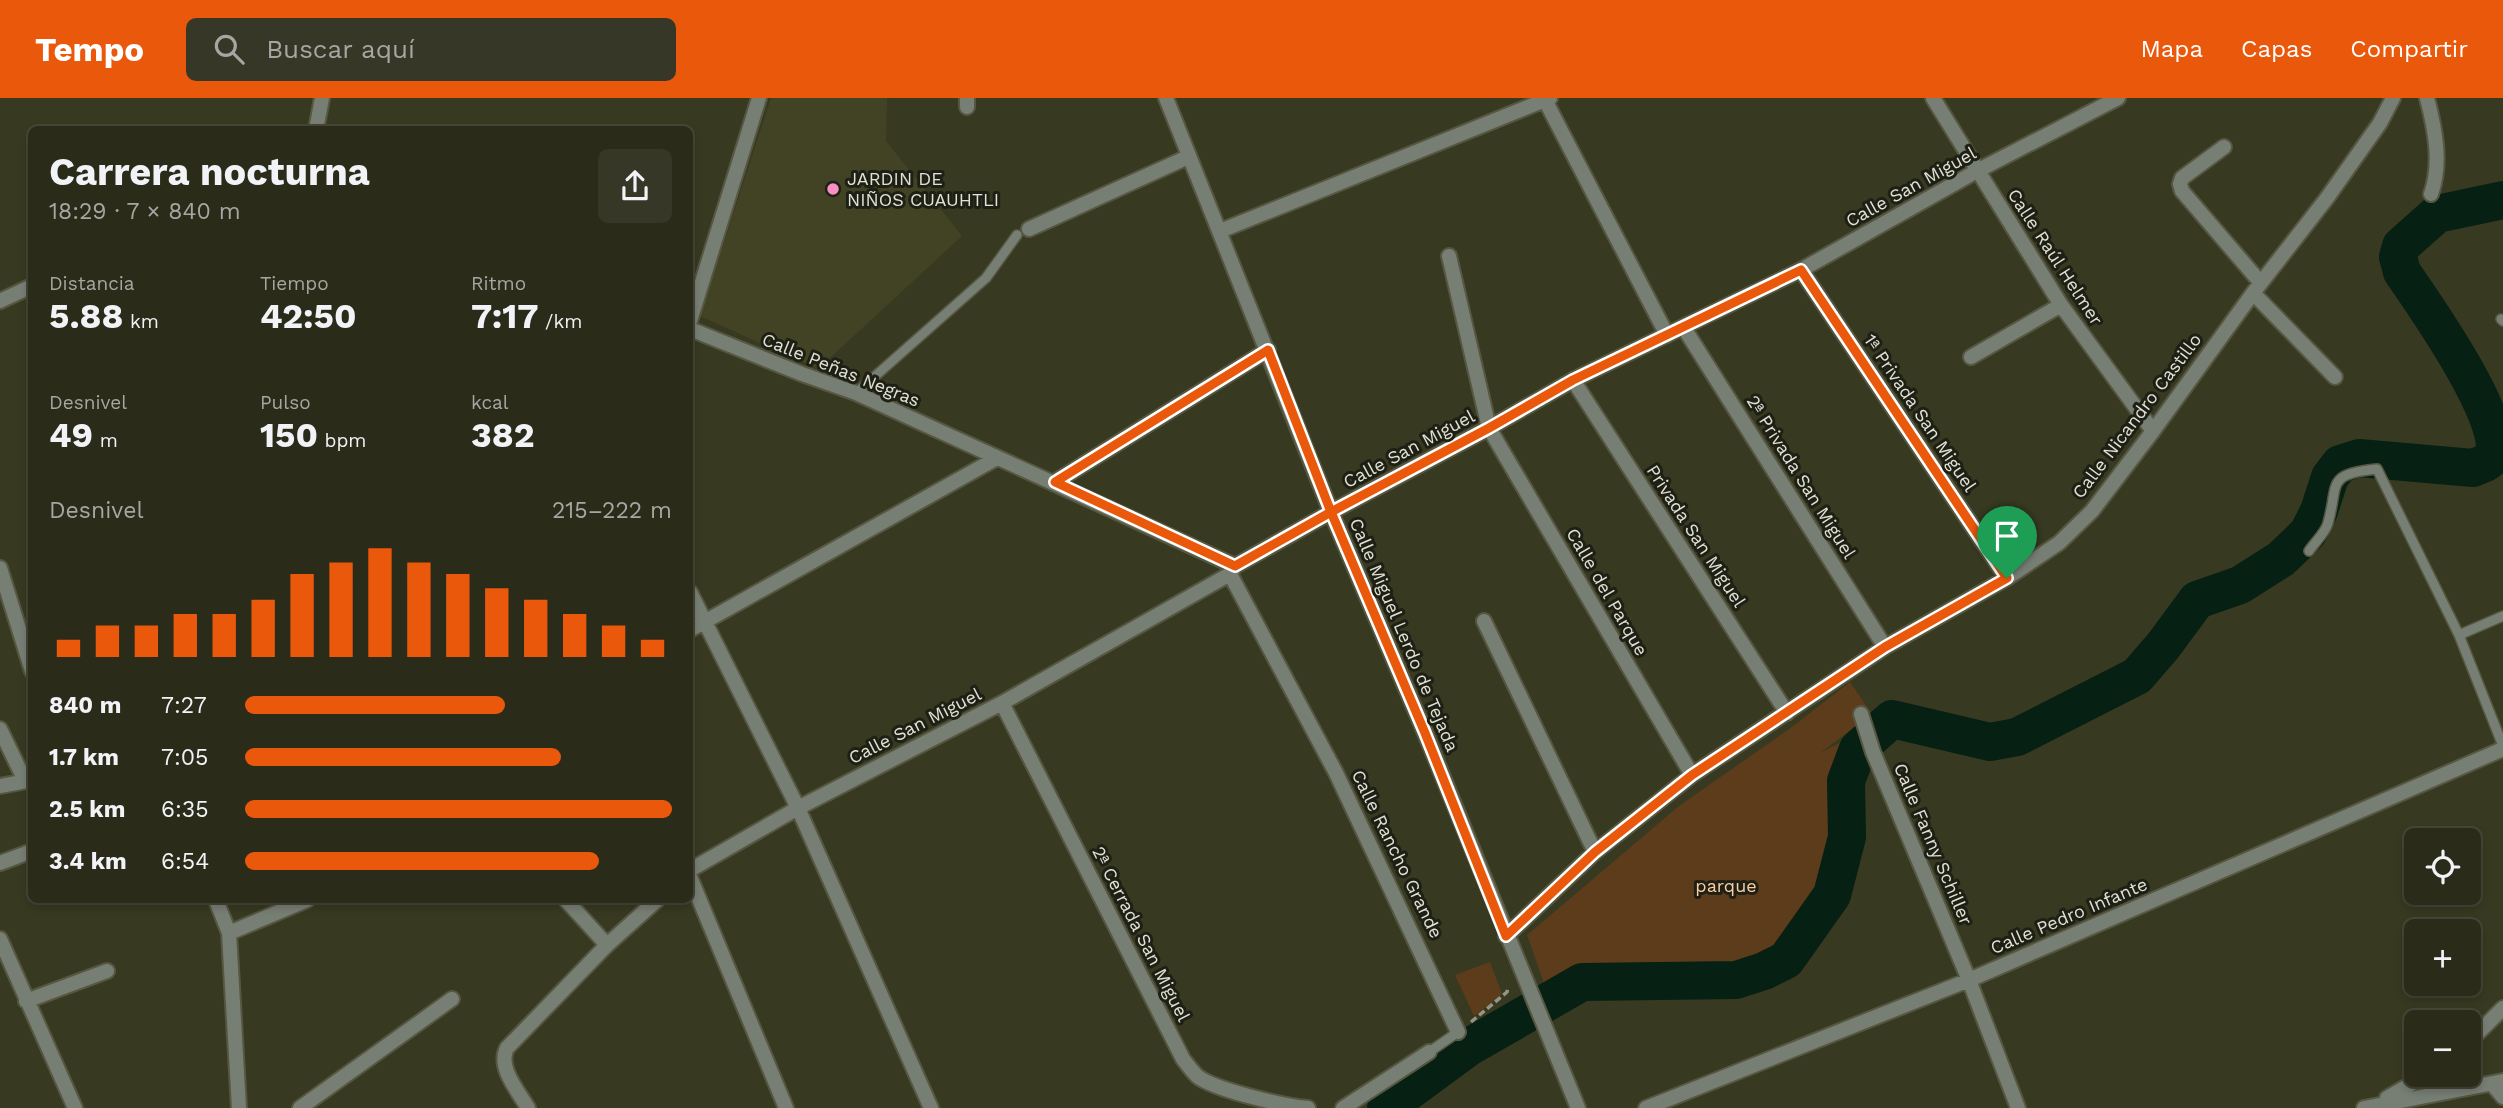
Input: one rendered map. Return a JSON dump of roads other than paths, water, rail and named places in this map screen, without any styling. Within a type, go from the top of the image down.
[{"type":"street","points":[[317,126],[323,98]]},
{"type":"street","points":[[693,311],[759,98]]},
{"type":"street","name":"Calle Miguel Lerdo de Tejada","points":[[1166,98],[1331,512],[1425,733],[1578,1108]]},
{"type":"street","name":"Calle Raúl Helmer","points":[[1933,98],[2061,305],[2153,431]]},
{"type":"street","name":"Calle San Miguel","points":[[693,868],[798,808],[1002,703],[1331,512],[1573,380],[1801,270],[1977,171],[2118,98]]},
{"type":"street","name":"Calle Nicandro Castillo","points":[[1506,936],[1595,852],[1692,775],[1885,647],[2007,578],[2059,542],[2092,511],[2327,198],[2380,123],[2393,98]]},
{"type":"street","points":[[2427,98],[2436,142],[2437,178],[2431,194]]},
{"type":"street","points":[[1220,231],[1548,99],[1667,335]]},
{"type":"street","points":[[2224,147],[2182,178],[2182,191],[2257,288],[2335,377]]},
{"type":"street","points":[[1023,232],[1188,158]]},
{"type":"street","name":"Calle del Parque","points":[[1449,256],[1489,428],[1692,775]]},
{"type":"street","name":"1ª Privada San Miguel","points":[[1801,270],[2007,578]]},
{"type":"street","points":[[0,300],[28,288]]},
{"type":"street","points":[[1971,357],[2061,305]]},
{"type":"street","name":"2ª Privada San Miguel","points":[[1684,328],[1885,647]]},
{"type":"street","name":"Calle Peñas Negras","points":[[693,330],[856,393],[1055,482],[1233,570]]},
{"type":"street","points":[[1055,482],[1268,350]]},
{"type":"street","name":"Privada San Miguel","points":[[1573,380],[1787,713]]},
{"type":"street","points":[[693,629],[997,458]]},
{"type":"street","points":[[0,568],[28,658]]},
{"type":"street","name":"Calle Rancho Grande","points":[[1233,570],[1336,773],[1458,1032]]},
{"type":"street","points":[[693,599],[798,808],[931,1108]]},
{"type":"street","points":[[1484,621],[1595,852]]},
{"type":"street","name":"2ª Cerrada San Miguel","points":[[1002,703],[1183,1059],[1198,1077],[1220,1087],[1293,1107],[1308,1108]]},
{"type":"street","name":"Calle Fanny Schiller","points":[[1861,714],[2018,1108]]},
{"type":"street","points":[[0,729],[28,780],[0,786]]},
{"type":"street","name":"Calle Pedro Infante","points":[[1646,1108],[1969,980],[2503,747]]},
{"type":"street","points":[[0,863],[28,852]]},
{"type":"street","points":[[693,884],[786,1108]]},
{"type":"street","points":[[217,903],[229,933],[239,1108]]},
{"type":"street","points":[[229,933],[300,903]]},
{"type":"street","points":[[569,903],[607,945]]},
{"type":"street","points":[[528,1108],[505,1067],[503,1057],[507,1048],[607,945],[653,903]]},
{"type":"street","points":[[0,939],[75,1108]]},
{"type":"street","points":[[26,1000],[107,971]]},
{"type":"street","points":[[300,1108],[452,999]]},
{"type":"street","points":[[2481,1030],[2503,1008]]},
{"type":"street","points":[[1343,1108],[1429,1052]]},
{"type":"street","points":[[2370,1106],[2498,1083],[2503,1097]]},
{"type":"street","points":[[2370,1106],[2404,1087]]},
{"type":"lane","points":[[856,393],[985,278],[1023,232]]},
{"type":"lane","points":[[2309,551],[2328,525],[2336,482],[2354,471],[2376,469],[2459,635],[2503,747]]},
{"type":"lane","points":[[2459,635],[2503,616]]},
{"type":"lane","points":[[1429,1052],[1458,1032]]},
{"type":"waterway","points":[[1386,1108],[1469,1047],[1582,982],[1736,980],[1786,960],[1832,895],[1847,837],[1846,781],[1858,749],[1892,719],[1990,742],[2017,737],[2137,676],[2197,600],[2240,585],[2281,559],[2308,533],[2319,511],[2330,477],[2340,464],[2359,458],[2473,468],[2488,461],[2494,453],[2494,436],[2487,414],[2460,361],[2402,272],[2398,257],[2401,246],[2437,214],[2503,200]]},
{"type":"place","name":"JARDIN DE NIÑOS CUAUHTLI","points":[[833,189]]},
{"type":"park label","name":"parque","points":[[1726,886]]}]
